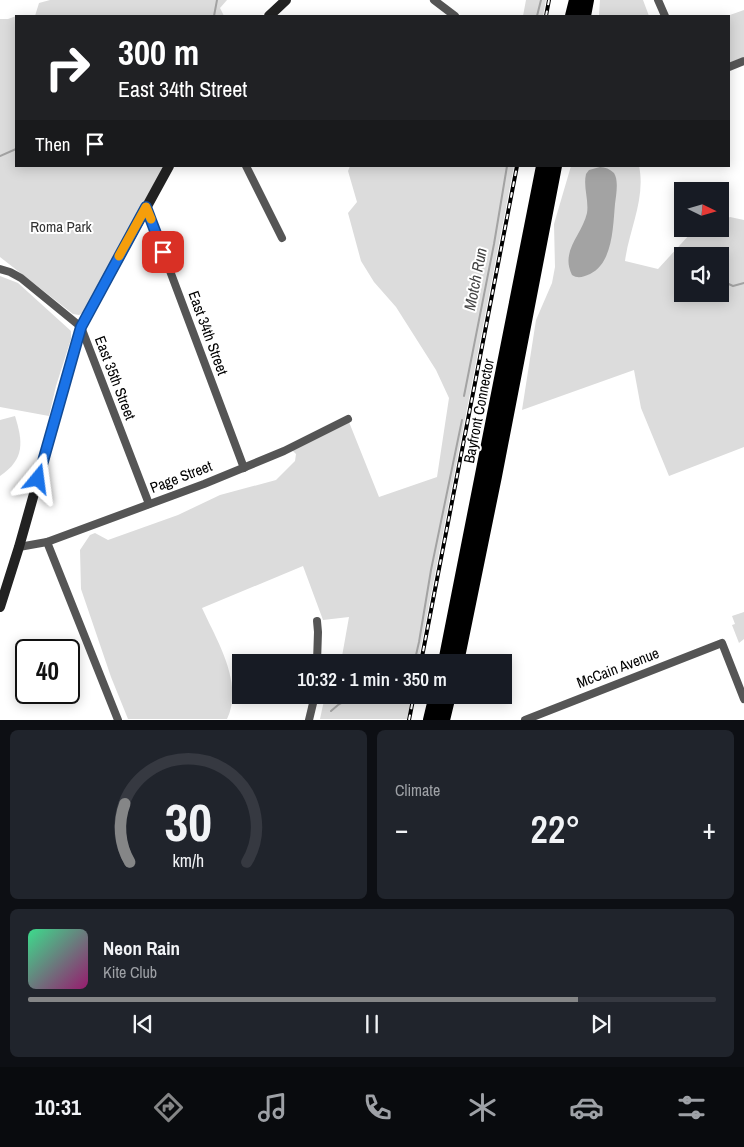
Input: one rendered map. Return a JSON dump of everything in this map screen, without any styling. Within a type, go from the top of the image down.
[{"type":"highway","points":[[572,15],[576,0]]},
{"type":"highway","points":[[584,15],[588,0]]},
{"type":"highway","name":"Bayfront Connector","points":[[446,654],[543,167]]},
{"type":"highway","name":"Bayfront Connector","points":[[458,654],[495,476],[555,167]]},
{"type":"highway","points":[[430,720],[434,704]]},
{"type":"highway","points":[[442,720],[446,704]]},
{"type":"street","points":[[270,15],[286,0]]},
{"type":"street","points":[[434,0],[454,15]]},
{"type":"street","points":[[658,0],[665,15]]},
{"type":"street","points":[[730,66],[744,61]]},
{"type":"street","points":[[0,607],[19,548],[81,327],[168,167]]},
{"type":"street","points":[[246,167],[282,238]]},
{"type":"street","name":"East 34th Street","points":[[146,207],[244,468]]},
{"type":"street","name":"East 35th Street","points":[[0,269],[22,278],[81,327],[149,504]]},
{"type":"street","name":"Page Street","points":[[19,548],[47,542],[244,468],[284,451],[348,419]]},
{"type":"street","points":[[47,542],[118,720]]},
{"type":"street","points":[[317,621],[317,654]]},
{"type":"street","name":"McCain Avenue","points":[[525,720],[722,643],[744,699]]},
{"type":"street","points":[[308,720],[312,704]]},
{"type":"green space","points":[[50,0],[227,0],[220,8],[224,15],[35,15],[39,3]]},
{"type":"green space","points":[[526,0],[546,0],[543,15],[523,15]]},
{"type":"green space","points":[[600,0],[643,0],[649,15],[599,15]]},
{"type":"green space","points":[[744,10],[744,57],[730,63],[730,15]]},
{"type":"green space","name":"Roma Park","points":[[15,16],[15,167],[163,167],[84,312],[79,315],[73,314],[0,257],[0,19]]},
{"type":"green space","points":[[350,167],[514,167],[420,654],[342,654],[349,617],[323,620],[303,566],[202,608],[221,648],[231,677],[231,705],[227,719],[128,719],[111,677],[81,589],[80,550],[90,535],[95,533],[108,540],[178,515],[220,495],[276,480],[295,461],[296,454],[291,449],[349,422],[379,497],[437,477],[449,398],[436,370],[396,307],[374,282],[361,261],[348,213],[357,202],[348,171]]},
{"type":"green space","points":[[571,167],[639,167],[641,178],[639,202],[625,261],[658,269],[674,252],[674,302],[729,302],[729,247],[678,247],[686,238],[729,238],[729,217],[744,220],[744,447],[669,476],[641,408],[634,370],[522,410],[536,320],[552,283],[555,267],[554,224]]},
{"type":"green space","points":[[0,276],[18,283],[71,331],[71,339],[56,386],[49,416],[0,407]]},
{"type":"green space","points":[[15,416],[20,434],[20,449],[14,463],[0,476],[0,420]]},
{"type":"green space","points":[[744,612],[744,639],[739,643],[732,625],[735,624],[732,616]]},
{"type":"green space","points":[[410,704],[407,719],[320,719],[323,705]]},
{"type":"shaded area","points":[[600,167],[607,168],[614,173],[616,180],[610,243],[603,262],[598,269],[590,274],[576,277],[572,275],[569,258],[573,243],[587,213],[586,174],[589,170]]},
{"type":"waterway","name":"Motch Run","points":[[214,15],[217,0]]},
{"type":"waterway","name":"Motch Run","points":[[537,15],[541,0]]},
{"type":"waterway","name":"Motch Run","points":[[0,156],[15,149]]},
{"type":"waterway","name":"Motch Run","points":[[464,396],[494,244],[507,167]]},
{"type":"waterway","points":[[729,284],[733,286],[744,283]]},
{"type":"waterway","points":[[416,654],[431,570],[462,420]]},
{"type":"waterway","points":[[331,711],[340,704]]},
{"type":"railway","points":[[546,15],[549,0]]},
{"type":"railway","points":[[423,654],[517,167]]},
{"type":"railway","points":[[409,720],[412,704]]},
{"type":"slow traffic","points":[[119,256],[146,207],[151,219]]},
{"type":"route","points":[[38,479],[81,327],[146,207],[163,252]]}]
